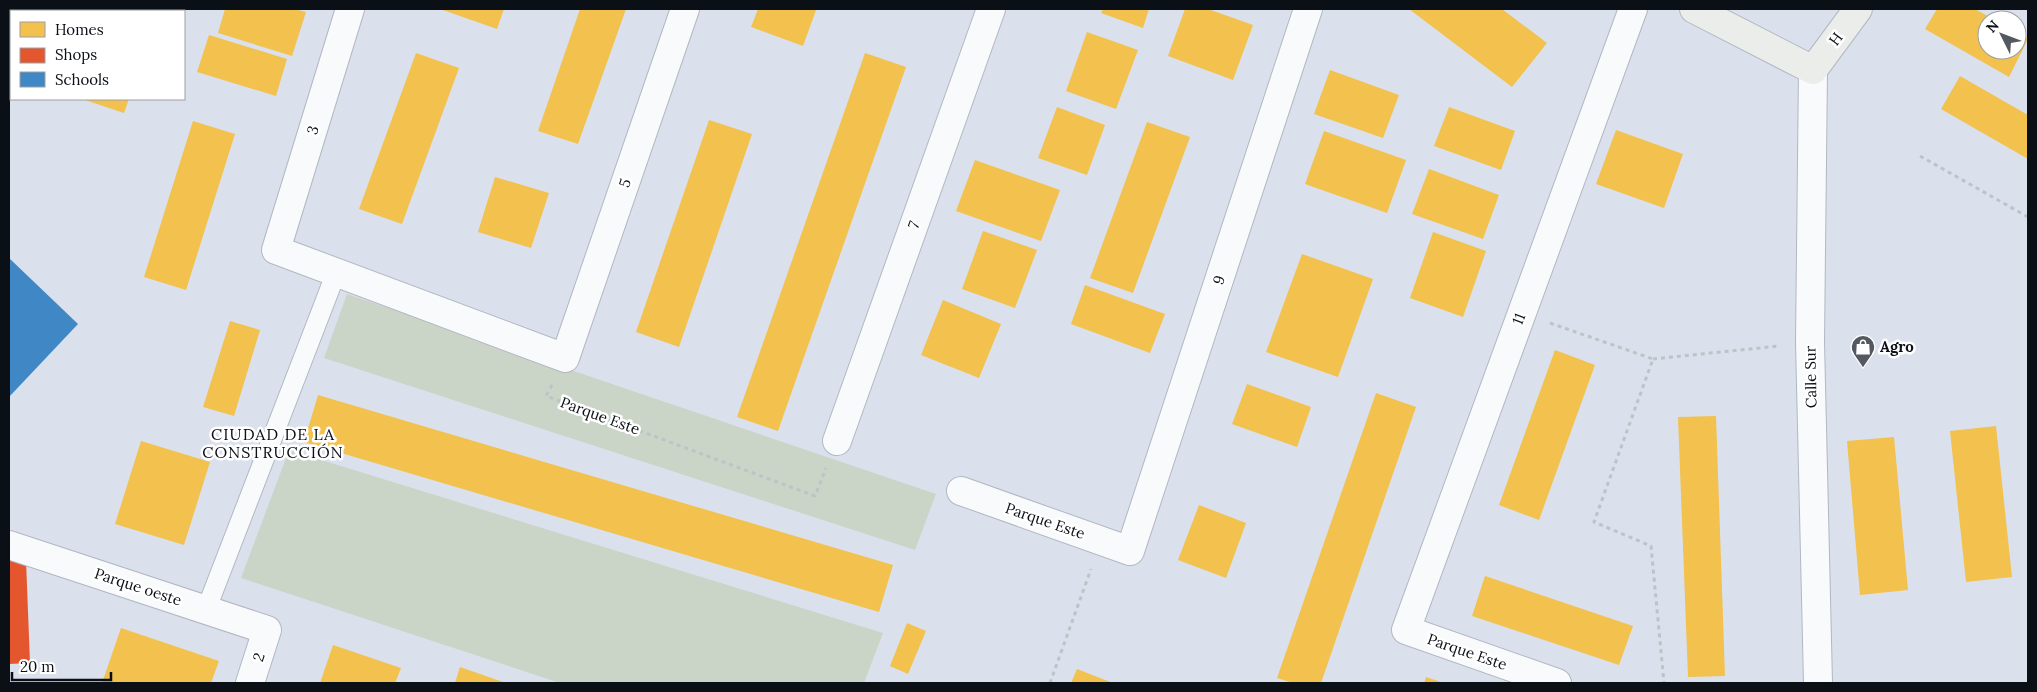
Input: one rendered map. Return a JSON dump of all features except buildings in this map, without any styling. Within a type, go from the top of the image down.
[{"type":"street","name":"3","points":[[336,273],[276,250],[350,9]]},
{"type":"street","name":"5","points":[[565,358],[686,9]]},
{"type":"street","name":"7","points":[[838,440],[991,9]]},
{"type":"street","name":"9","points":[[1130,551],[1308,9]]},
{"type":"street","name":"11","points":[[1406,630],[1633,9]]},
{"type":"street","points":[[1694,9],[1813,70]]},
{"type":"street","name":"H","points":[[1813,70],[1858,9]]},
{"type":"street","name":"Calle Sur","points":[[1813,70],[1810,342],[1818,683]]},
{"type":"street","points":[[336,273],[565,358]]},
{"type":"street","name":"Parque Este","points":[[961,491],[1130,551]]},
{"type":"street","name":"Parque oeste","points":[[9,545],[267,630]]},
{"type":"street","name":"2","points":[[250,683],[267,630]]},
{"type":"street","name":"Parque Este","points":[[1406,630],[1557,683]]},
{"type":"lane","points":[[206,610],[336,273]]},
{"type":"path","points":[[1920,156],[2028,217]]},
{"type":"path","points":[[1522,313],[1653,359],[1810,342]]},
{"type":"path","name":"Parque Este","points":[[565,358],[546,396],[815,496],[838,440]]},
{"type":"path","points":[[1653,359],[1594,522],[1651,546],[1664,683]]},
{"type":"path","points":[[1050,683],[1092,566],[1130,551]]},
{"type":"shaded area","points":[[347,294],[936,494],[915,550],[324,358]]},
{"type":"shaded area","points":[[289,450],[883,633],[864,683],[560,683],[241,578]]},
{"type":"place","name":"Agro","points":[[1863,368]]},
{"type":"district","name":"CIUDAD DE LA CONSTRUCCIÓN","points":[[273,443]]}]
